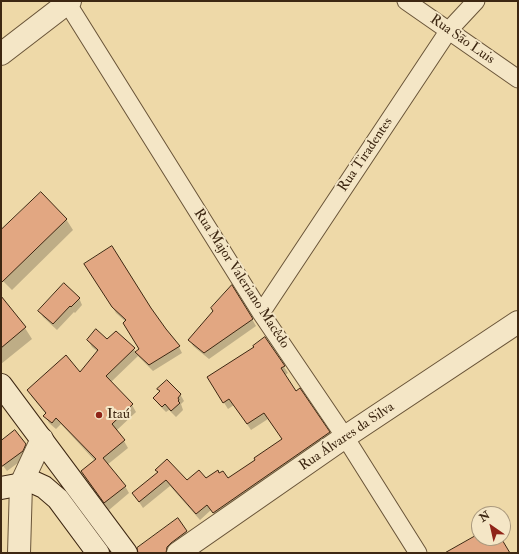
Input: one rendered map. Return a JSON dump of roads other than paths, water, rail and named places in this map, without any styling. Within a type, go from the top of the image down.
[{"type":"street","name":"Rua São Luis","points":[[406,1],[518,79]]},
{"type":"street","name":"Rua Tiradentes","points":[[261,313],[449,30],[476,1]]},
{"type":"street","points":[[1,54],[68,2]]},
{"type":"street","name":"Rua Major Valeriano Macêdo","points":[[68,2],[261,313],[345,437],[418,553]]},
{"type":"street","name":"Rua Álvares da Silva","points":[[178,553],[345,437],[518,322]]},
{"type":"street","points":[[1,385],[126,553]]},
{"type":"street","points":[[19,553],[11,486],[45,443]]},
{"type":"street","points":[[11,486],[33,482],[44,487],[58,499],[98,553]]},
{"type":"place","name":"Itaú","points":[[99,415]]}]
